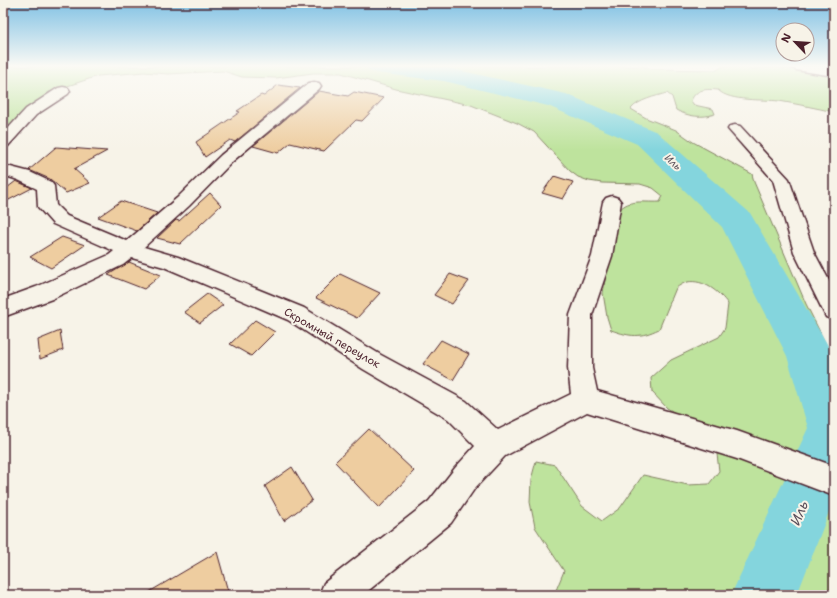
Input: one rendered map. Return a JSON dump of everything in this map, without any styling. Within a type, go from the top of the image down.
[{"type":"street","points":[[3,143],[31,112],[59,94]]},
{"type":"street","points":[[3,308],[44,292],[116,260],[182,202],[227,158],[304,94]]},
{"type":"street","points":[[736,129],[781,179],[804,252],[834,311]]},
{"type":"street","name":"Скромный переулок","points":[[3,170],[24,176],[45,186],[47,207],[60,220],[129,250],[172,262],[296,314],[372,362],[457,410],[495,446]]},
{"type":"street","points":[[584,400],[580,368],[581,314],[602,256],[612,202]]},
{"type":"street","points":[[336,595],[440,512],[465,478],[495,446],[584,400],[737,445],[834,481]]},
{"type":"green space","points":[[3,94],[47,94],[3,131]]},
{"type":"green space","points":[[419,94],[664,94],[638,103],[631,109],[646,118],[676,130],[693,142],[752,174],[754,182],[806,304],[834,360],[834,595],[554,595],[564,571],[535,527],[530,502],[531,480],[536,461],[555,465],[582,506],[602,521],[620,508],[643,475],[688,485],[709,484],[719,471],[717,454],[704,436],[687,420],[667,408],[652,392],[651,378],[671,360],[719,337],[725,328],[728,304],[716,291],[705,284],[699,282],[687,282],[676,288],[659,329],[635,336],[611,330],[603,293],[615,218],[618,211],[628,204],[633,202],[660,202],[663,196],[653,188],[640,184],[602,183],[589,181],[578,177],[570,171],[534,132],[517,123],[471,105]]},
{"type":"green space","points":[[668,94],[696,94],[691,101],[694,105],[713,109],[715,114],[700,116],[681,112],[676,110],[672,97]]},
{"type":"green space","points":[[723,94],[834,94],[834,112],[779,101],[738,98]]},
{"type":"building","points":[[267,94],[293,94],[235,142],[230,140],[205,157],[196,142],[240,112],[237,111],[261,95],[264,96]]},
{"type":"building","points":[[316,94],[336,94],[348,96],[351,94],[364,94],[384,98],[362,121],[356,120],[324,151],[290,143],[278,153],[253,146]]},
{"type":"building","points":[[56,147],[107,151],[74,169],[90,183],[66,193],[50,179],[29,170]]},
{"type":"building","points":[[554,176],[573,182],[563,199],[542,193]]},
{"type":"building","points":[[16,181],[32,188],[3,203],[3,191]]},
{"type":"building","points":[[210,193],[221,205],[180,244],[157,238],[176,220],[179,221]]},
{"type":"building","points":[[121,201],[157,213],[137,231],[98,217]]},
{"type":"building","points":[[62,237],[85,245],[51,268],[30,257]]},
{"type":"building","points":[[129,262],[161,275],[144,289],[108,275]]},
{"type":"building","points":[[340,274],[380,293],[357,318],[316,298]]},
{"type":"building","points":[[450,274],[469,281],[452,304],[434,295]]},
{"type":"building","points":[[207,294],[223,305],[200,323],[184,312]]},
{"type":"building","points":[[255,320],[275,332],[251,356],[230,344]]},
{"type":"building","points":[[60,331],[63,350],[40,359],[38,340]]},
{"type":"building","points":[[441,340],[469,354],[453,380],[423,364]]},
{"type":"building","points":[[369,429],[414,471],[379,508],[335,462]]},
{"type":"building","points":[[292,467],[312,500],[284,521],[265,486]]},
{"type":"building","points":[[217,552],[229,595],[144,595]]},
{"type":"waterway","name":"Иль","points":[[531,94],[557,100],[647,138],[737,221],[810,356],[834,427]]},
{"type":"waterway","name":"Иль","points":[[764,595],[834,431]]}]
